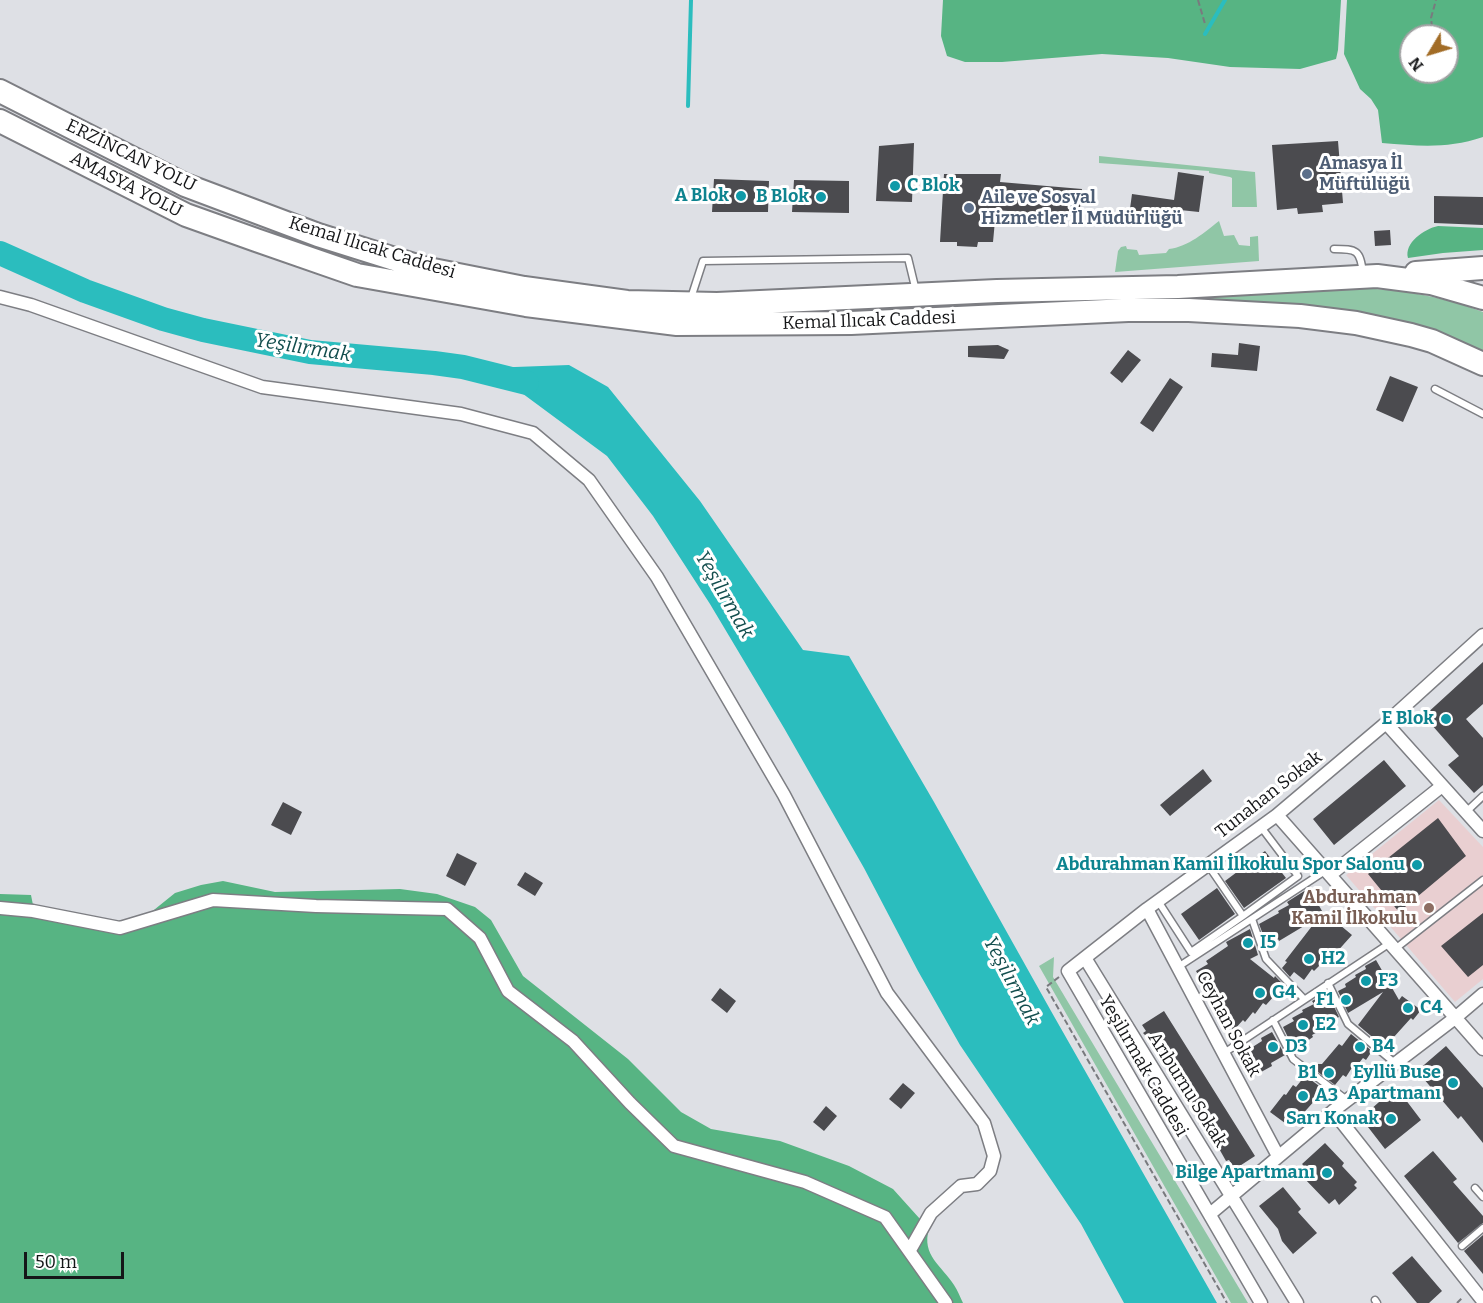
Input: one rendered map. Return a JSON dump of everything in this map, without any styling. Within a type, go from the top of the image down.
[{"type":"highway","name":"ERZİNCAN YOLU","points":[[0,91],[185,185],[265,215]]},
{"type":"highway","name":"AMASYA YOLU","points":[[0,121],[186,215],[256,240]]},
{"type":"highway","name":"Kemal Ilıcak Caddesi","points":[[265,215],[318,235],[434,270],[524,288],[627,302],[717,304],[917,294],[1178,287],[1370,276],[1431,283],[1483,298]]},
{"type":"highway","name":"Kemal Ilıcak Caddesi","points":[[256,240],[357,275],[526,305],[676,324],[851,323],[1128,310],[1189,310],[1300,316],[1356,323],[1432,341],[1483,364]]},
{"type":"highway","points":[[1370,276],[1483,268]]},
{"type":"street","points":[[0,297],[31,305],[262,387],[461,414],[533,433],[589,480],[657,577],[784,795],[887,993],[984,1123],[994,1156],[990,1171],[977,1184],[961,1186],[931,1213],[910,1250]]},
{"type":"street","name":"Tunahan Sokak","points":[[1068,971],[1147,909],[1277,815],[1386,723],[1483,635]]},
{"type":"street","points":[[1386,723],[1483,831]]},
{"type":"street","points":[[1328,873],[1442,786]]},
{"type":"street","points":[[1277,815],[1483,1049]]},
{"type":"street","points":[[0,908],[33,911],[120,928],[213,900],[316,906],[447,909],[480,938],[508,991],[573,1041],[630,1103],[674,1146],[806,1182],[885,1217],[946,1303]]},
{"type":"street","name":"Ceyhan Sokak","points":[[1147,909],[1278,1156]]},
{"type":"street","name":"Arıburnu Sokak","points":[[1085,958],[1297,1303]]},
{"type":"street","name":"Yeşilırmak Caddesi","points":[[1068,971],[1261,1303]]},
{"type":"street","points":[[1210,1214],[1278,1156],[1483,994]]},
{"type":"street","points":[[1334,1112],[1483,1301]]},
{"type":"lane","points":[[1334,249],[1352,249],[1356,252],[1370,276]]},
{"type":"lane","points":[[689,303],[703,261],[908,258],[917,294]]},
{"type":"lane","points":[[1436,389],[1483,414]]},
{"type":"lane","points":[[1466,812],[1483,796]]},
{"type":"lane","points":[[1158,901],[1191,952],[1243,916],[1298,876],[1260,827]]},
{"type":"lane","points":[[1208,865],[1243,916]]},
{"type":"lane","points":[[1178,967],[1328,873]]},
{"type":"lane","points":[[1223,1053],[1328,983],[1392,946],[1483,880]]},
{"type":"lane","points":[[1252,919],[1266,959],[1304,999]]},
{"type":"lane","points":[[1328,983],[1348,1024],[1396,1064]]},
{"type":"lane","points":[[1273,1020],[1293,1059],[1348,1101]]},
{"type":"lane","points":[[1475,1188],[1483,1197]]},
{"type":"lane","points":[[1462,1246],[1483,1228]]},
{"type":"path","points":[[1197,0],[1205,24]]},
{"type":"path","points":[[1432,24],[1436,0]]},
{"type":"path","points":[[1068,971],[1046,987],[1227,1303]]},
{"type":"shaded area","name":"Abdurahman Kamil İlkokulu","points":[[1439,800],[1483,847],[1483,979],[1455,1002],[1346,875]]},
{"type":"green space","points":[[943,0],[1341,0],[1338,50],[1336,59],[1300,69],[1230,67],[1168,58],[1102,54],[1002,62],[965,62],[947,56],[941,36]]},
{"type":"green space","points":[[1347,0],[1483,0],[1483,137],[1445,145],[1382,143],[1378,110],[1371,99],[1360,89],[1344,54]]},
{"type":"green space","points":[[1099,156],[1255,172],[1257,207],[1232,207],[1232,178],[1230,177],[1209,173],[1209,171],[1099,163]]},
{"type":"green space","points":[[1219,221],[1224,236],[1234,235],[1239,245],[1250,246],[1250,237],[1258,236],[1259,261],[1115,272],[1118,251],[1121,247],[1126,246],[1127,249],[1137,250],[1139,255],[1166,253],[1169,249],[1196,238]]},
{"type":"green space","points":[[1438,226],[1483,228],[1483,250],[1408,258],[1412,242],[1427,230]]},
{"type":"green space","points":[[1359,288],[1422,295],[1483,312],[1483,356],[1456,343],[1121,301]]},
{"type":"green space","points":[[223,881],[275,892],[400,889],[437,894],[475,907],[491,920],[523,976],[628,1059],[681,1112],[711,1129],[780,1141],[849,1166],[893,1189],[929,1229],[927,1238],[930,1253],[954,1285],[963,1303],[0,1303],[0,894],[31,895],[33,905],[101,926],[139,922],[175,893]]},
{"type":"green space","points":[[1054,957],[1053,977],[1248,1303],[1231,1303],[1039,966]]},
{"type":"water","points":[[569,365],[608,387],[700,501],[803,650],[849,656],[1217,1303],[1124,1303],[1081,1224],[960,1045],[864,868],[784,728],[710,604],[653,516],[607,456],[488,368]]},
{"type":"building","name":"Amasya İl Müftülüğü","points":[[1338,141],[1343,203],[1322,205],[1323,212],[1298,214],[1297,208],[1277,210],[1272,145]]},
{"type":"building","name":"C Blok","points":[[914,143],[912,202],[876,201],[879,146]]},
{"type":"building","points":[[1178,172],[1204,176],[1199,212],[1180,210],[1178,223],[1129,216],[1132,194],[1174,200]]},
{"type":"building","name":"Aile ve Sosyal Hizmetler İl Müdürlüğü","points":[[944,174],[1001,174],[1000,182],[1082,189],[1079,217],[996,210],[993,242],[978,242],[977,247],[957,246],[957,242],[940,242]]},
{"type":"building","name":"A Blok","points":[[714,179],[769,181],[768,212],[712,212]]},
{"type":"building","name":"B Blok","points":[[794,180],[849,181],[849,213],[792,212]]},
{"type":"building","points":[[1434,196],[1483,197],[1483,225],[1434,223]]},
{"type":"building","points":[[1390,230],[1391,245],[1375,246],[1374,231]]},
{"type":"building","points":[[1239,343],[1260,346],[1257,371],[1211,367],[1212,353],[1238,355]]},
{"type":"building","points":[[998,345],[1009,350],[1004,359],[968,357],[968,346]]},
{"type":"building","points":[[1128,350],[1141,360],[1122,383],[1110,373]]},
{"type":"building","points":[[1390,376],[1418,387],[1403,422],[1376,410]]},
{"type":"building","points":[[1170,378],[1183,387],[1153,432],[1140,423]]},
{"type":"building","points":[[1483,662],[1483,704],[1466,719],[1483,738],[1483,785],[1474,793],[1448,765],[1459,756],[1424,716]]},
{"type":"building","points":[[1384,760],[1406,786],[1334,845],[1313,819]]},
{"type":"building","points":[[1203,769],[1212,781],[1170,816],[1160,805]]},
{"type":"building","points":[[283,802],[302,812],[291,835],[271,825]]},
{"type":"building","name":"Abdurahman Kamil İlkokulu Spor Salonu","points":[[1438,818],[1466,856],[1399,912],[1368,874]]},
{"type":"building","points":[[1265,851],[1286,878],[1244,908],[1225,881]]},
{"type":"building","points":[[457,853],[477,863],[465,886],[446,876]]},
{"type":"building","points":[[525,872],[543,883],[535,896],[517,885]]},
{"type":"building","points":[[1217,888],[1235,914],[1199,940],[1181,914]]},
{"type":"building","points":[[1309,888],[1330,925],[1334,920],[1352,935],[1335,954],[1332,953],[1314,971],[1312,969],[1304,980],[1294,972],[1290,977],[1282,968],[1319,917],[1279,941],[1278,939],[1267,945],[1259,924],[1279,913],[1278,911],[1289,905],[1287,902]]},
{"type":"building","points":[[1483,913],[1483,965],[1468,977],[1441,946]]},
{"type":"building","points":[[1250,929],[1258,955],[1250,959],[1284,985],[1266,1005],[1263,1003],[1255,1014],[1253,1012],[1234,1030],[1216,1015],[1215,1012],[1220,1006],[1211,990],[1208,992],[1196,971],[1208,964],[1206,961],[1228,946],[1226,942]]},
{"type":"building","points":[[1376,960],[1399,1000],[1402,996],[1421,1010],[1393,1038],[1390,1036],[1383,1046],[1358,1025],[1383,992],[1348,1013],[1338,991],[1346,987],[1345,984],[1356,977],[1355,975],[1366,969],[1365,966]]},
{"type":"building","points":[[720,988],[736,1001],[727,1013],[711,1000]]},
{"type":"building","points":[[1323,995],[1325,998],[1329,996],[1339,1017],[1322,1026],[1323,1029],[1294,1050],[1283,1027],[1294,1021],[1292,1018],[1303,1012],[1302,1010],[1314,1004],[1312,1001]]},
{"type":"building","points":[[1164,1011],[1255,1156],[1235,1169],[1229,1160],[1226,1161],[1217,1145],[1207,1134],[1210,1131],[1196,1110],[1193,1112],[1186,1094],[1174,1083],[1178,1081],[1164,1060],[1162,1061],[1154,1044],[1143,1033],[1146,1031],[1142,1025]]},
{"type":"building","points":[[1272,1032],[1285,1055],[1271,1063],[1272,1066],[1252,1077],[1240,1056],[1252,1050],[1251,1048],[1262,1041],[1261,1038]]},
{"type":"building","points":[[1351,1034],[1372,1051],[1366,1060],[1363,1058],[1355,1068],[1353,1066],[1346,1077],[1343,1075],[1335,1085],[1314,1069],[1318,1064],[1322,1064],[1339,1044],[1342,1046]]},
{"type":"building","name":"Eyllü Buse Apartmanı","points":[[1446,1046],[1483,1088],[1483,1143],[1461,1116],[1458,1119],[1417,1071]]},
{"type":"building","points":[[1304,1077],[1326,1091],[1289,1126],[1270,1112],[1284,1094],[1286,1095],[1293,1085],[1296,1087]]},
{"type":"building","points":[[903,1083],[915,1093],[901,1109],[889,1099]]},
{"type":"building","name":"Sarı Konak","points":[[1396,1087],[1421,1120],[1385,1149],[1361,1118]]},
{"type":"building","points":[[826,1106],[837,1116],[824,1131],[813,1122]]},
{"type":"building","name":"Bilge Apartmanı","points":[[1325,1143],[1344,1163],[1342,1166],[1357,1182],[1354,1185],[1357,1188],[1339,1205],[1335,1199],[1329,1204],[1302,1176],[1308,1170],[1302,1164]]},
{"type":"building","points":[[1433,1151],[1457,1179],[1453,1182],[1483,1216],[1483,1223],[1458,1243],[1404,1176]]},
{"type":"building","points":[[1283,1187],[1301,1209],[1298,1212],[1317,1233],[1293,1254],[1282,1241],[1278,1229],[1259,1206]]},
{"type":"building","points":[[1483,1235],[1483,1274],[1464,1251]]},
{"type":"building","points":[[1412,1256],[1442,1291],[1429,1303],[1417,1303],[1392,1273]]},
{"type":"waterway","points":[[688,106],[691,0]]},
{"type":"waterway","points":[[1205,34],[1225,0]]},
{"type":"waterway","name":"Yeşilırmak","points":[[0,253],[85,291],[163,319],[203,330],[310,352],[463,367],[527,383]]},
{"type":"place","name":"Amasya İl Müftülüğü","points":[[1307,174]]},
{"type":"place","name":"C Blok","points":[[895,186]]},
{"type":"place","name":"A Blok","points":[[741,196]]},
{"type":"place","name":"B Blok","points":[[821,197]]},
{"type":"place","name":"Aile ve Sosyal Hizmetler İl Müdürlüğü","points":[[969,208]]},
{"type":"place","name":"E Blok","points":[[1446,719]]},
{"type":"place","name":"Abdurahman Kamil İlkokulu Spor Salonu","points":[[1417,865]]},
{"type":"place","name":"Abdurahman Kamil İlkokulu","points":[[1429,908]]},
{"type":"place","name":"I5","points":[[1248,943]]},
{"type":"place","name":"H2","points":[[1309,959]]},
{"type":"place","name":"F3","points":[[1366,981]]},
{"type":"place","name":"G4","points":[[1260,993]]},
{"type":"place","name":"F1","points":[[1346,1000]]},
{"type":"place","name":"C4","points":[[1408,1008]]},
{"type":"place","name":"E2","points":[[1303,1025]]},
{"type":"place","name":"D3","points":[[1273,1047]]},
{"type":"place","name":"B4","points":[[1360,1047]]},
{"type":"place","name":"B1","points":[[1329,1073]]},
{"type":"place","name":"Eyllü Buse Apartmanı","points":[[1453,1083]]},
{"type":"place","name":"A3","points":[[1303,1096]]},
{"type":"place","name":"Sarı Konak","points":[[1391,1119]]},
{"type":"place","name":"Bilge Apartmanı","points":[[1327,1173]]}]
